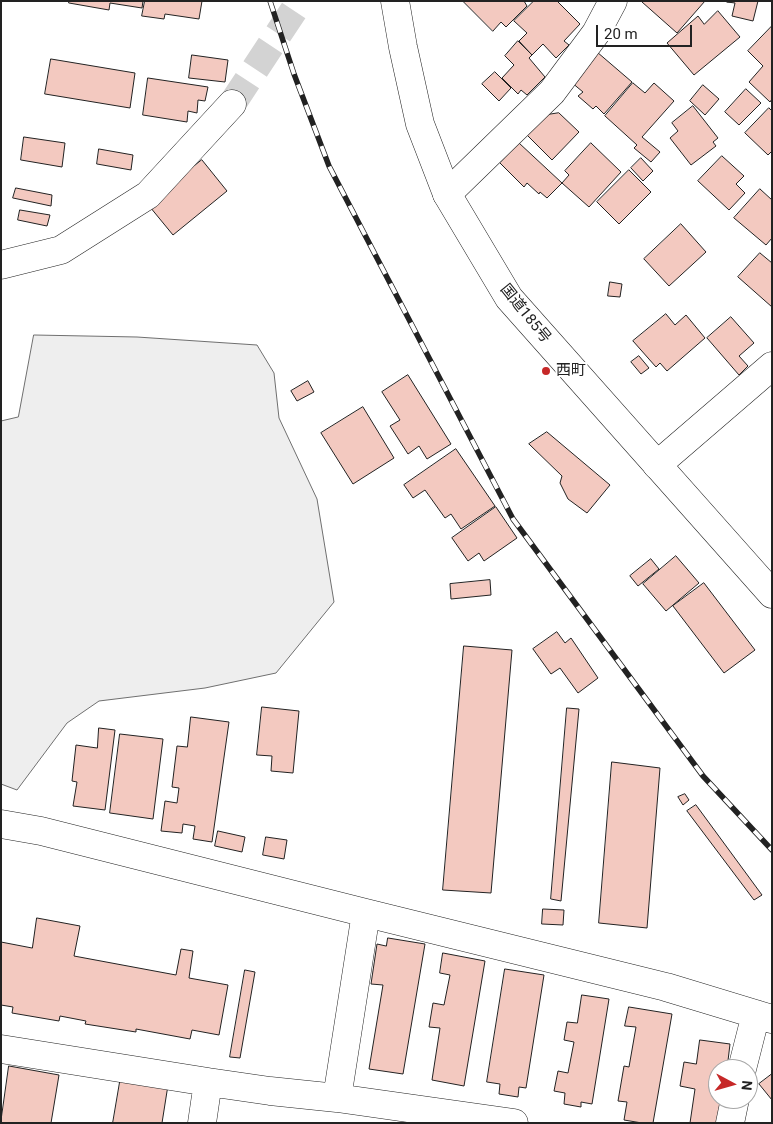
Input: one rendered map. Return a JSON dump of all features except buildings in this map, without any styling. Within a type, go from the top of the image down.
[{"type":"main road","name":"国道185号","points":[[395,1],[420,124],[447,194],[509,298],[772,594]]},
{"type":"main road","points":[[447,194],[552,92],[596,33],[613,1]]},
{"type":"main road","points":[[1,265],[61,250],[148,195],[232,104]]},
{"type":"main road","points":[[657,465],[772,366]]},
{"type":"main road","points":[[1,824],[42,831],[666,987],[764,1016],[746,1059]]},
{"type":"main road","points":[[337,1098],[366,913]]},
{"type":"main road","points":[[1,1049],[270,1091],[337,1098],[514,1123]]},
{"type":"main road","points":[[202,1123],[208,1082]]},
{"type":"main road","points":[[730,1123],[733,1109]]},
{"type":"shaded area","points":[[34,335],[137,337],[257,345],[274,373],[279,418],[317,499],[334,602],[276,673],[205,688],[99,701],[67,723],[17,790],[1,784],[1,421],[18,417]]},
{"type":"tunnel","points":[[232,104],[300,1]]},
{"type":"railway","points":[[270,1],[294,74],[329,166],[513,519],[703,776],[772,850]]},
{"type":"place","name":"西町","points":[[546,371]]}]
